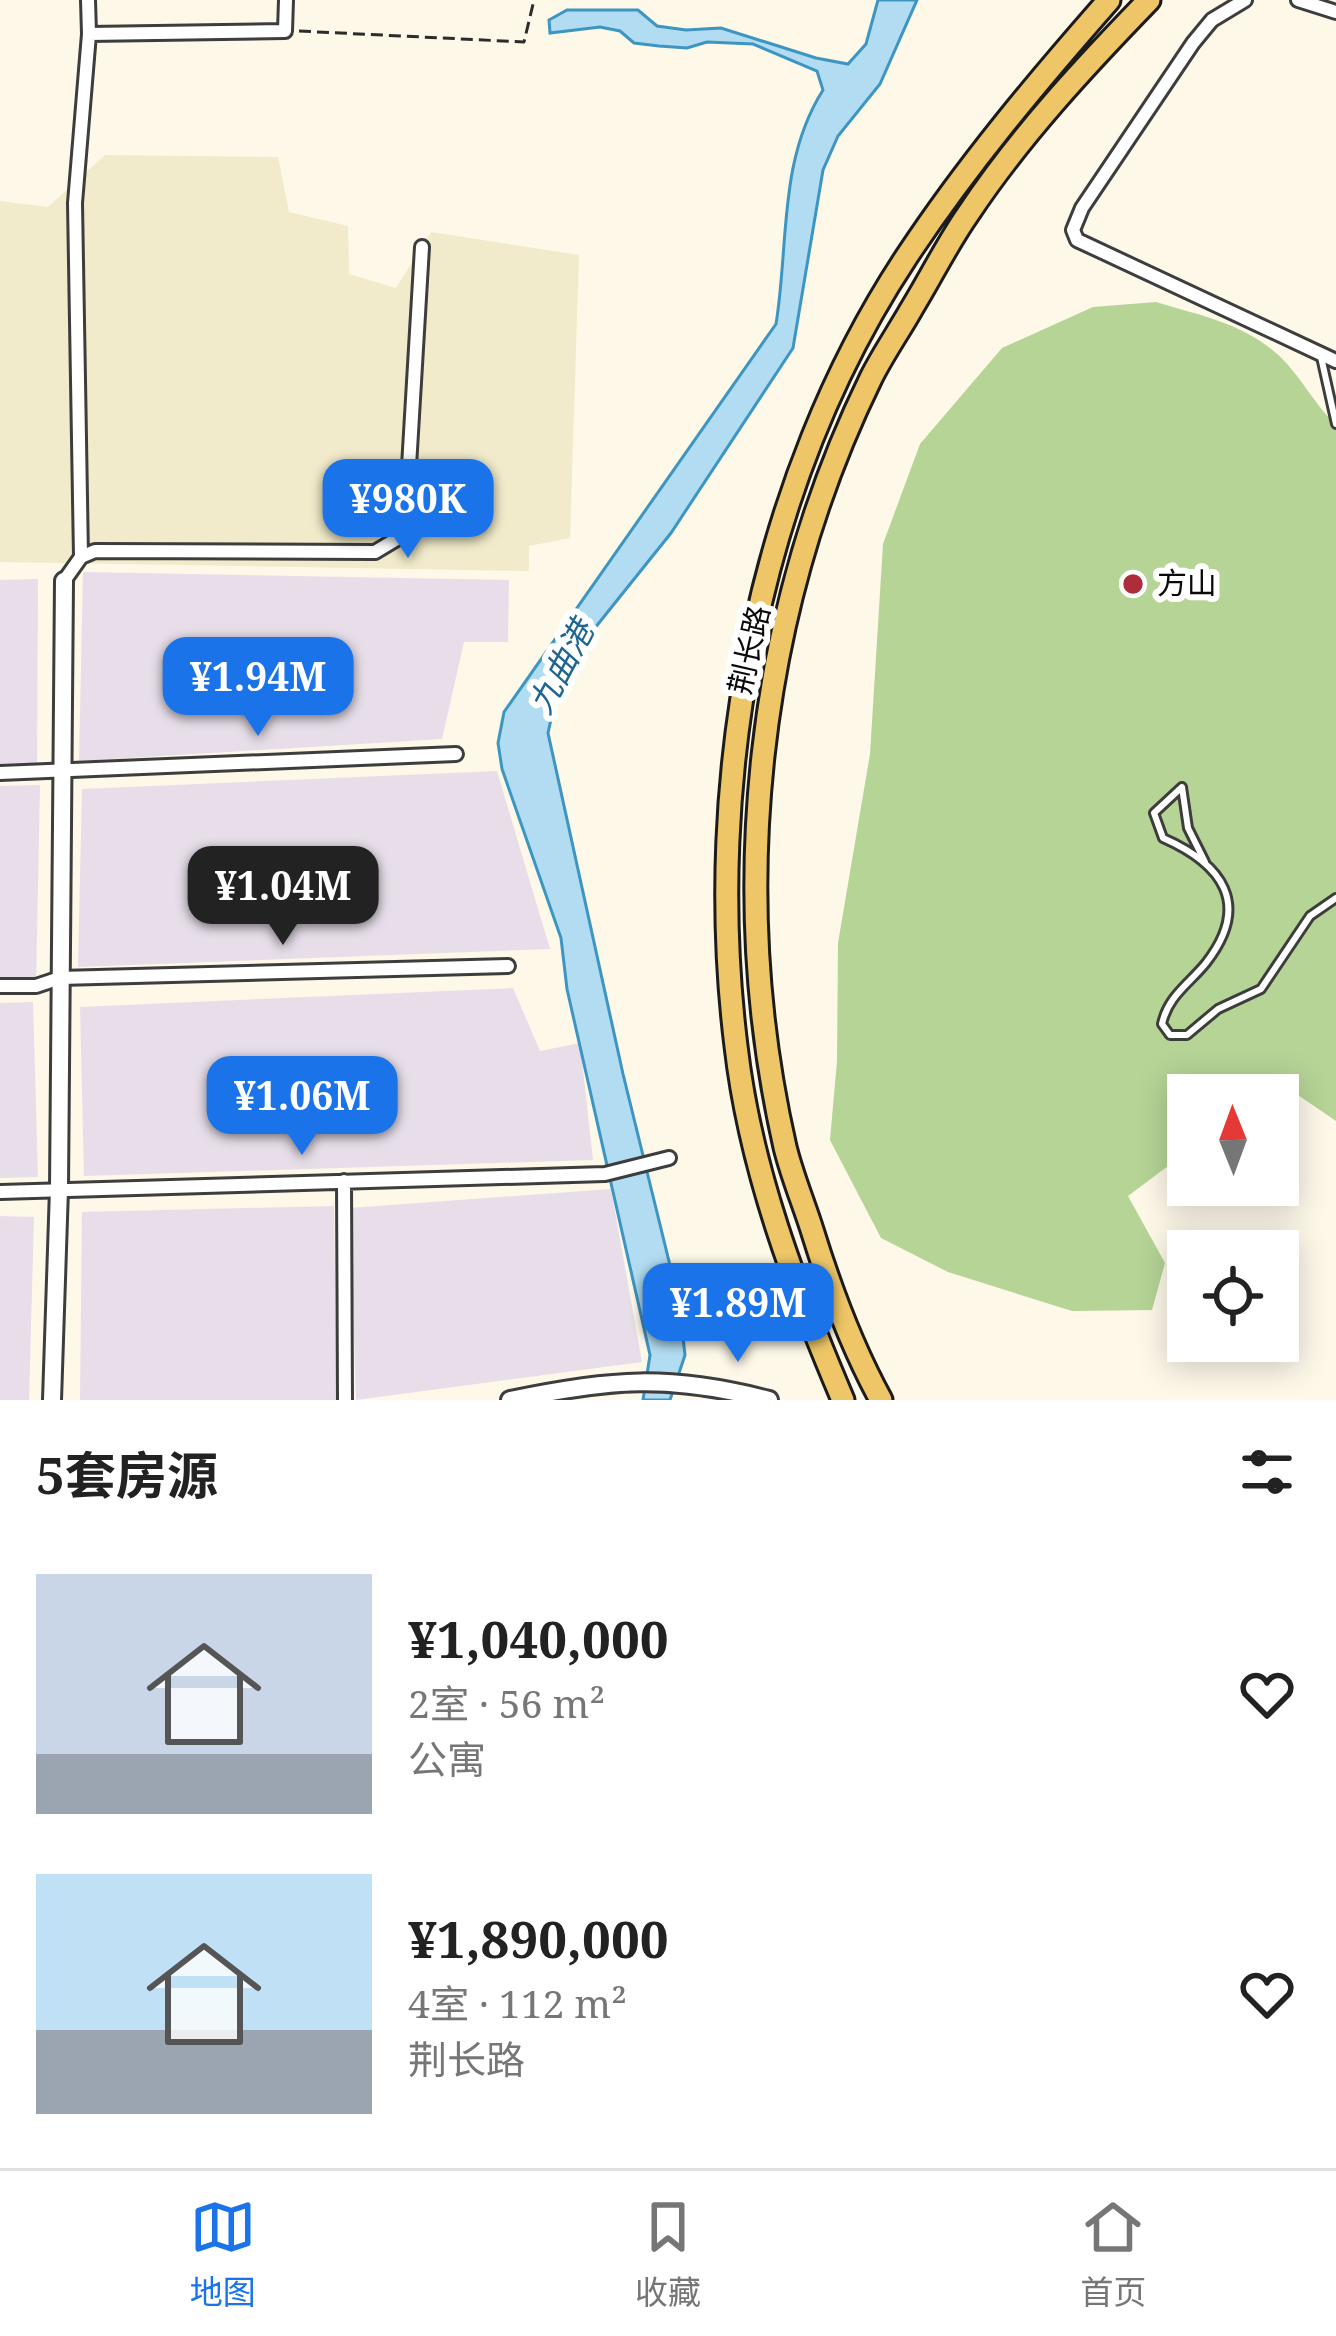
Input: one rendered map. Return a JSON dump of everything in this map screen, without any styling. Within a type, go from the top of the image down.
[{"type":"main road","name":"荆长路","points":[[843,1400],[798,1292],[759,1163],[736,1049],[727,941],[727,838],[735,734],[752,638],[784,518],[850,356],[905,259],[997,129],[1109,0]]},
{"type":"main road","name":"荆长路","points":[[881,1400],[855,1352],[786,1150],[768,1055],[756,807],[766,715],[817,508],[871,377],[968,213],[1034,128],[1149,0]]},
{"type":"street","points":[[81,557],[76,203],[88,0]]},
{"type":"street","points":[[89,34],[285,31],[286,0]]},
{"type":"street","points":[[1245,0],[1212,20],[1193,43],[1082,208],[1073,230],[1077,240],[1336,361]]},
{"type":"street","points":[[1298,0],[1336,12]]},
{"type":"street","points":[[52,1400],[59,1189],[64,581],[81,557],[95,551],[375,553],[405,534],[422,247]]},
{"type":"street","points":[[0,773],[456,754]]},
{"type":"street","points":[[0,986],[36,986],[60,978],[508,966]]},
{"type":"street","points":[[0,1192],[605,1174],[669,1158]]},
{"type":"street","points":[[344,1181],[345,1400]]},
{"type":"street","points":[[510,1400],[622,1380],[695,1384],[769,1400]]},
{"type":"lane","points":[[1320,354],[1336,424]]},
{"type":"lane","points":[[1205,862],[1163,838],[1154,813],[1182,787],[1188,828],[1205,862],[1225,886],[1229,902],[1227,919],[1205,964],[1166,1008],[1162,1024],[1170,1035],[1187,1035],[1210,1014],[1261,989],[1310,916],[1336,898]]},
{"type":"path","points":[[285,31],[524,42],[534,0]]},
{"type":"shaded area","points":[[105,155],[278,157],[289,212],[348,226],[349,274],[396,288],[431,232],[579,255],[570,538],[529,546],[529,571],[0,562],[0,201],[48,207]]},
{"type":"shaded area","points":[[83,572],[509,580],[508,642],[464,642],[442,739],[79,761]]},
{"type":"shaded area","points":[[38,579],[37,768],[0,767],[0,580]]},
{"type":"shaded area","points":[[497,771],[550,949],[78,967],[82,789]]},
{"type":"shaded area","points":[[40,785],[36,986],[0,985],[0,786]]},
{"type":"shaded area","points":[[513,988],[540,1051],[580,1043],[593,1160],[84,1176],[80,1007]]},
{"type":"shaded area","points":[[33,1002],[38,1177],[0,1178],[0,1003]]},
{"type":"shaded area","points":[[611,1189],[642,1362],[356,1400],[350,1208]]},
{"type":"shaded area","points":[[334,1206],[337,1400],[80,1400],[82,1212]]},
{"type":"shaded area","points":[[0,1216],[34,1217],[29,1400],[0,1400]]},
{"type":"green space","points":[[1156,302],[1249,334],[1284,361],[1336,425],[1336,1121],[1299,1096],[1299,1074],[1167,1074],[1167,1167],[1128,1196],[1165,1263],[1152,1310],[1072,1311],[948,1272],[881,1238],[830,1140],[837,1061],[838,943],[870,754],[883,544],[920,444],[1002,348],[1093,307]]},
{"type":"water","name":"九曲港","points":[[878,0],[917,0],[880,84],[838,136],[823,170],[793,348],[671,533],[562,669],[548,733],[679,1302],[685,1355],[670,1400],[643,1400],[650,1355],[567,989],[561,938],[502,769],[498,743],[504,712],[776,324],[792,174],[798,145],[823,90],[817,71],[753,44],[659,46],[634,43],[620,31],[600,27],[550,33],[549,20],[567,10],[638,10],[657,26],[721,28],[848,64],[866,44]]},
{"type":"place","name":"方山","points":[[1133,584]]}]
